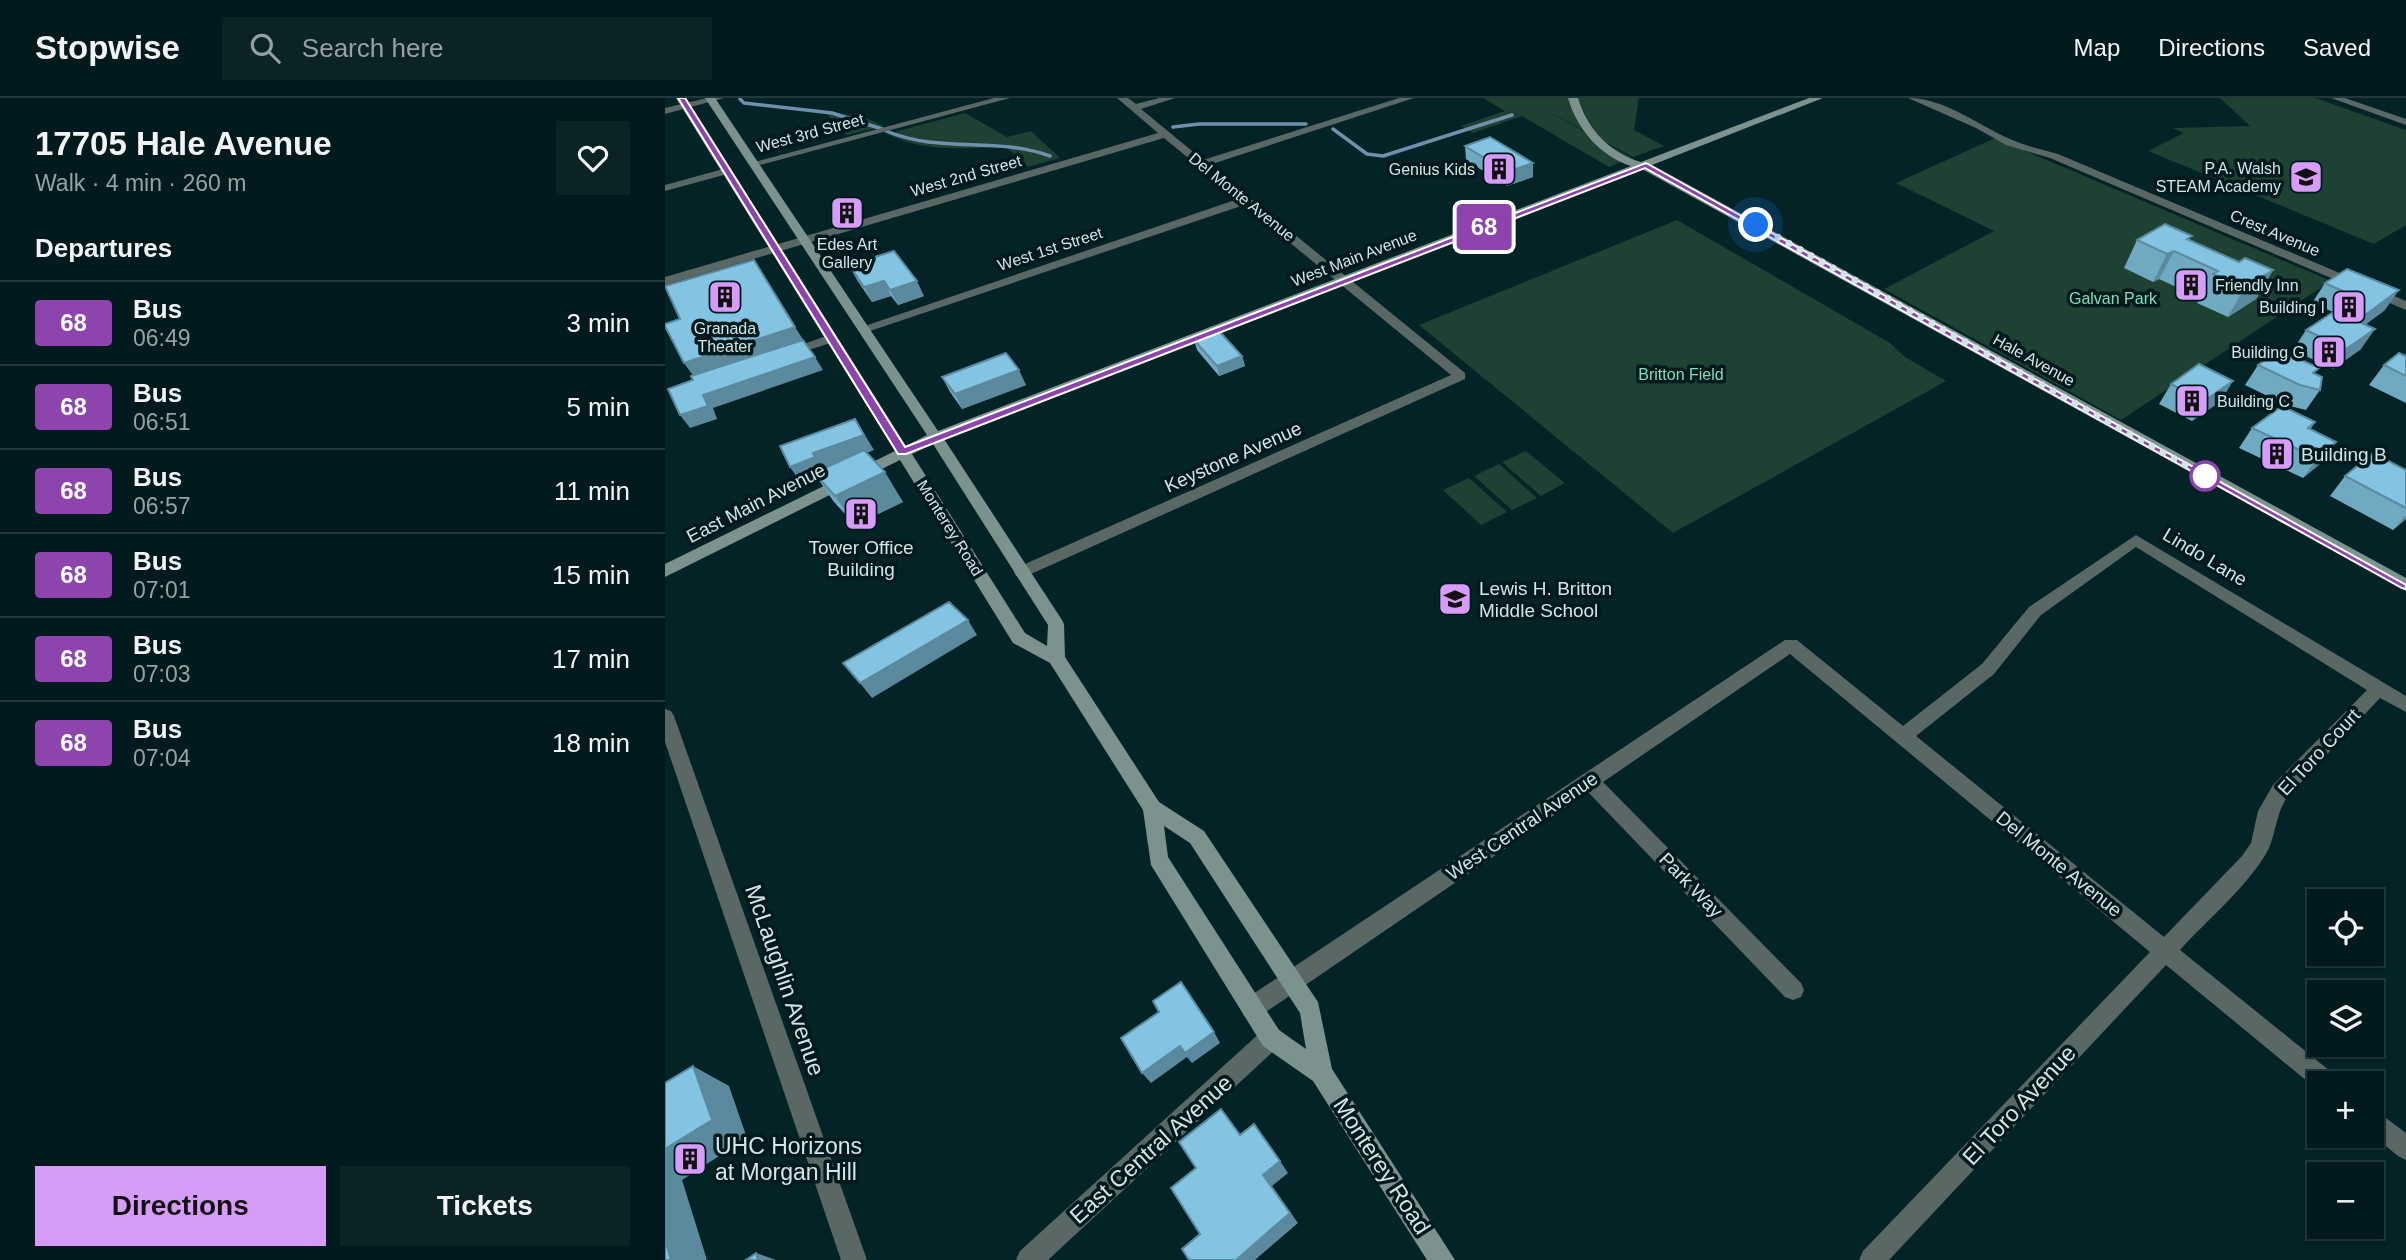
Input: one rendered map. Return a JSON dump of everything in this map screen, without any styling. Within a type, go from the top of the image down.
[{"type":"main road","name":"Hale Avenue","points":[[1573,98],[1579,116],[1598,141],[1626,161],[1646,165],[2406,585]]},
{"type":"main road","points":[[1585,98],[1592,115]]},
{"type":"main road","name":"West Main Avenue","points":[[902,452],[1818,98]]},
{"type":"main road","name":"Monterey Road","points":[[713,99],[752,164],[865,328],[1056,624],[1056,658]]},
{"type":"main road","name":"Monterey Road","points":[[684,102],[829,339],[1019,638],[1056,658],[1152,808],[1197,837],[1310,1010],[1321,1073]]},
{"type":"main road","name":"Hale Avenue","points":[[1625,148],[1646,165]]},
{"type":"main road","name":"East Main Avenue","points":[[665,571],[902,452]]},
{"type":"main road","name":"Monterey Road","points":[[1152,808],[1158,859],[1271,1038],[1321,1073],[1442,1260]]},
{"type":"street","name":"West 3rd Street","points":[[752,164],[1006,98]]},
{"type":"street","name":"Del Monte Avenue","points":[[1122,98],[1460,376]]},
{"type":"street","points":[[1134,108],[1170,98]]},
{"type":"street","points":[[1200,164],[1409,98]]},
{"type":"street","name":"Crest Avenue","points":[[1913,98],[1980,126],[2023,148],[2054,156],[2406,306]]},
{"type":"street","points":[[2336,98],[2406,122]]},
{"type":"street","points":[[665,111],[684,102],[713,99]]},
{"type":"street","name":"West 2nd Street","points":[[665,281],[1166,134]]},
{"type":"street","points":[[665,188],[727,171]]},
{"type":"street","name":"West 1st Street","points":[[865,328],[1244,201]]},
{"type":"street","points":[[777,356],[829,339]]},
{"type":"street","name":"Keystone Avenue","points":[[1022,572],[1460,376]]},
{"type":"street","name":"Lindo Lane","points":[[1903,736],[1988,669],[2035,611],[2136,540],[2406,705]]},
{"type":"street","name":"Del Monte Avenue","points":[[1791,645],[2312,1071]]},
{"type":"street","name":"West Central Avenue","points":[[1252,1008],[1791,645]]},
{"type":"street","name":"El Toro Court","points":[[2165,950],[2249,862],[2260,846],[2268,811],[2280,790],[2379,688]]},
{"type":"street","name":"McLaughlin Avenue","points":[[665,716],[854,1260]]},
{"type":"street","name":"Park Way","points":[[1590,781],[1793,989]]},
{"type":"street","name":"El Toro Avenue","points":[[1872,1260],[2165,950]]},
{"type":"street","name":"East Central Avenue","points":[[1029,1260],[1271,1038]]},
{"type":"street","points":[[2384,1130],[2406,1148]]},
{"type":"green space","points":[[1483,98],[1639,98],[1634,130],[1664,146],[1633,157],[1540,107],[1632,158],[1609,167],[1522,116],[1473,133],[1461,126],[1505,111]]},
{"type":"green space","name":"P.A. Walsh STEAM Academy","points":[[2220,98],[2315,98],[2406,130],[2406,225],[2374,244],[2148,151],[2184,133],[2173,128],[2250,126]]},
{"type":"green space","points":[[826,113],[866,118],[884,126],[847,135]]},
{"type":"green space","points":[[965,113],[1007,137],[1031,131],[1060,158],[1028,167],[1006,147],[931,147],[887,134]]},
{"type":"green space","name":"Galvan Park","points":[[1995,138],[2331,281],[2121,420],[1884,289],[1994,231],[1896,183]]},
{"type":"green space","name":"Britton Field","points":[[1677,220],[1890,343],[1905,357],[1946,381],[1673,533],[1419,325]]},
{"type":"green space","points":[[1526,451],[1565,483],[1541,496],[1502,462]]},
{"type":"green space","points":[[1499,464],[1537,498],[1512,510],[1474,476]]},
{"type":"green space","points":[[1469,478],[1507,512],[1481,525],[1443,490]]},
{"type":"building","points":[[1490,137],[1533,163],[1507,172],[1465,146]]},
{"type":"building","points":[[2165,224],[2192,236],[2187,239],[2239,262],[2245,258],[2273,270],[2244,288],[2213,274],[2218,271],[2174,251],[2167,254],[2137,240]]},
{"type":"building","points":[[894,251],[917,281],[890,290],[884,281],[864,287],[849,265]]},
{"type":"building","points":[[754,260],[795,327],[684,363],[665,326],[680,319],[665,286]]},
{"type":"building","points":[[2347,269],[2399,290],[2357,321],[2375,329],[2346,349],[2306,330],[2356,297],[2325,283]]},
{"type":"building","points":[[1219,331],[1242,356],[1217,366],[1194,340]]},
{"type":"building","points":[[803,340],[815,357],[703,395],[708,406],[680,415],[668,389],[693,380],[691,376]]},
{"type":"building","points":[[2289,350],[2299,359],[2319,368],[2313,373],[2322,377],[2320,390],[2300,385],[2258,365],[2278,351]]},
{"type":"building","points":[[1006,353],[1019,370],[955,394],[942,377]]},
{"type":"building","points":[[2399,353],[2406,355],[2406,376],[2384,365]]},
{"type":"building","points":[[2199,364],[2233,381],[2204,401],[2171,384]]},
{"type":"building","points":[[2282,406],[2315,422],[2308,428],[2336,442],[2317,458],[2252,428]]},
{"type":"building","points":[[855,419],[864,435],[813,453],[815,457],[790,467],[780,446]]},
{"type":"building","points":[[864,450],[885,472],[835,496],[814,473]]},
{"type":"building","points":[[2373,453],[2406,470],[2406,508],[2345,476]]},
{"type":"building","points":[[949,602],[968,620],[860,683],[843,663]]},
{"type":"building","points":[[1181,982],[1214,1032],[1185,1053],[1180,1046],[1142,1073],[1121,1038],[1159,1012],[1153,1001]]},
{"type":"building","points":[[693,1066],[712,1120],[665,1149],[665,1083]]},
{"type":"building","points":[[1221,1109],[1240,1135],[1254,1124],[1280,1161],[1263,1175],[1290,1213],[1236,1260],[1189,1260],[1182,1249],[1200,1234],[1171,1188],[1196,1168],[1179,1142]]},
{"type":"building","points":[[665,1240],[671,1260],[665,1260]]},
{"type":"building","points":[[756,1253],[758,1260],[746,1260]]},
{"type":"waterway","points":[[740,99],[744,103],[832,113],[882,129]]},
{"type":"waterway","points":[[1333,129],[1367,154],[1383,156],[1512,115]]},
{"type":"waterway","points":[[1173,127],[1199,124],[1306,124]]},
{"type":"waterway","points":[[886,131],[927,142],[1009,147],[1050,156]]},
{"type":"bus line","name":"68","points":[[681,98],[902,452],[935,437],[1646,165],[2406,585]]},
{"type":"place","name":"Genius Kids","points":[[1499,169]]},
{"type":"place","name":"P.A. Walsh STEAM Academy","points":[[2306,177]]},
{"type":"place","name":"Edes Art Gallery","points":[[847,213]]},
{"type":"place","name":"Friendly Inn","points":[[2191,285]]},
{"type":"place","name":"Granada Theater","points":[[725,297]]},
{"type":"place","name":"Building I","points":[[2349,307]]},
{"type":"place","name":"Building G","points":[[2329,352]]},
{"type":"place","name":"Building C","points":[[2192,401]]},
{"type":"place","name":"Building B","points":[[2277,454]]},
{"type":"place","name":"Tower Office Building","points":[[861,514]]},
{"type":"place","name":"Lewis H. Britton Middle School","points":[[1455,599]]},
{"type":"place","name":"UHC Horizons at Morgan Hill","points":[[690,1159]]},
{"type":"route","points":[[1756,225],[2205,476]]}]
